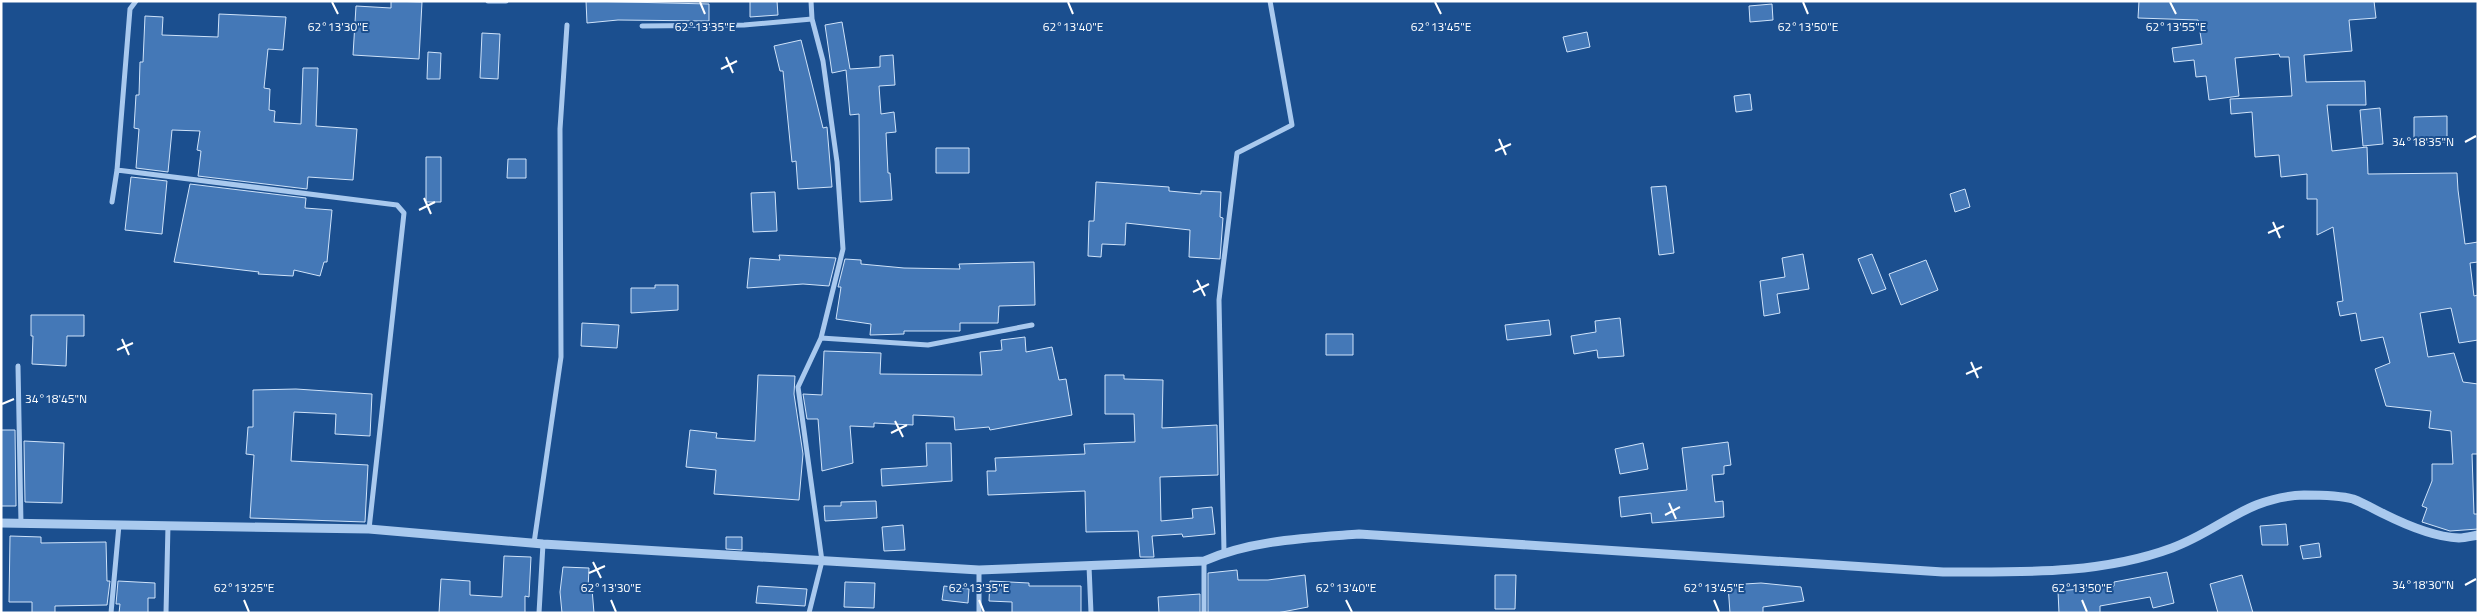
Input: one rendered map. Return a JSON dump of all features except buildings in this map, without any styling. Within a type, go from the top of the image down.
[{"type":"street","points":[[112,202],[117,170],[130,9],[136,1]]},
{"type":"street","points":[[488,1],[506,1]]},
{"type":"street","points":[[809,613],[822,561],[798,387],[821,338],[843,249],[837,162],[823,61],[812,19],[811,1]]},
{"type":"street","points":[[1224,552],[1219,300],[1237,153],[1292,125],[1270,1]]},
{"type":"street","points":[[642,26],[744,25],[812,19]]},
{"type":"street","points":[[539,613],[539,544],[561,357],[560,129],[567,25]]},
{"type":"street","points":[[117,170],[401,207],[404,213],[369,530]]},
{"type":"street","points":[[821,338],[928,345],[1032,325]]},
{"type":"street","points":[[18,366],[21,524]]},
{"type":"street","points":[[1,524],[119,524],[369,530],[539,544],[979,570],[1204,561],[1224,552],[1296,539],[1358,534],[1943,572],[2022,572],[2087,568],[2121,562],[2173,548],[2245,509],[2275,497],[2305,495],[2352,499],[2428,532],[2459,538],[2478,535]]},
{"type":"street","points":[[111,613],[119,524]]},
{"type":"street","points":[[166,613],[168,525]]},
{"type":"street","points":[[1204,561],[1204,613]]},
{"type":"street","points":[[1089,566],[1090,613]]},
{"type":"street","points":[[979,570],[979,613]]}]
